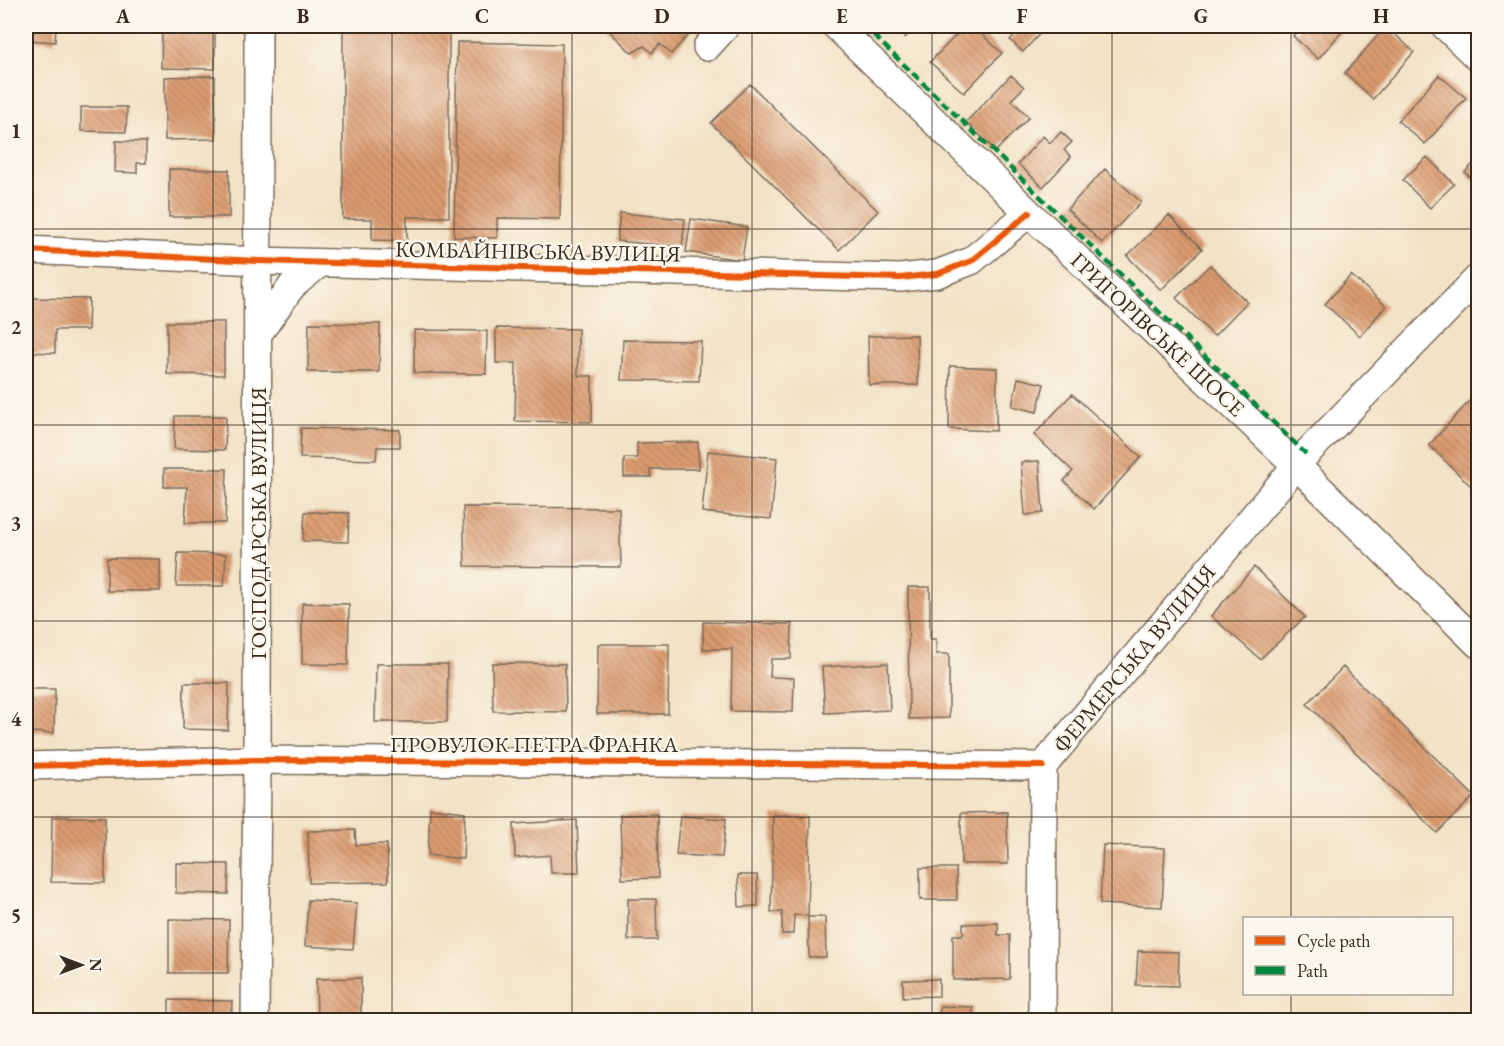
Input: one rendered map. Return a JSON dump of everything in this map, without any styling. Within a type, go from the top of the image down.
[{"type":"street","name":"ГОСПОДАРСЬКА ВУЛИЦЯ","points":[[255,1020],[258,26]]},
{"type":"street","name":"ГРИГОРІВСЬКЕ ШОСЕ","points":[[836,26],[1029,213],[1296,465],[1479,644]]},
{"type":"street","points":[[1445,26],[1479,58]]},
{"type":"street","name":"КОМБАЙНІВСЬКА ВУЛИЦЯ","points":[[26,250],[320,263],[900,278],[937,274],[971,261],[1029,213]]},
{"type":"street","points":[[258,334],[292,286],[320,263]]},
{"type":"street","name":"ФЕРМЕРСЬКА ВУЛИЦЯ","points":[[1042,1020],[1043,766],[1296,465],[1479,278]]},
{"type":"street","name":"ПРОВУЛОК ПЕТРА ФРАНКА","points":[[26,766],[257,760],[1043,766]]},
{"type":"building","points":[[26,26],[56,26],[55,42],[26,40]]},
{"type":"building","points":[[343,26],[449,26],[449,217],[407,217],[407,241],[372,240],[372,219],[343,219]]},
{"type":"building","points":[[604,26],[687,26],[692,31],[671,54],[660,44],[652,53],[644,46],[632,53]]},
{"type":"building","points":[[891,26],[915,26],[905,38]]},
{"type":"building","points":[[965,26],[973,26],[1002,53],[964,93],[930,62]]},
{"type":"building","points":[[1024,26],[1038,26],[1043,30],[1023,52],[1010,40]]},
{"type":"building","points":[[1302,26],[1347,26],[1318,59],[1293,36]]},
{"type":"building","points":[[1386,26],[1414,52],[1373,99],[1345,73]]},
{"type":"building","points":[[162,28],[215,28],[215,69],[161,68]]},
{"type":"building","points":[[457,42],[562,44],[560,219],[497,218],[497,238],[454,237]]},
{"type":"building","points":[[1011,75],[1024,87],[1011,100],[1029,117],[996,151],[966,122]]},
{"type":"building","points":[[1439,75],[1466,98],[1425,144],[1398,121]]},
{"type":"building","points":[[215,76],[216,139],[165,140],[165,77]]},
{"type":"building","points":[[750,84],[878,211],[839,250],[711,123]]},
{"type":"building","points":[[81,107],[127,107],[126,132],[81,131]]},
{"type":"building","points":[[1061,132],[1072,142],[1064,150],[1071,157],[1043,187],[1018,164],[1043,136],[1050,143]]},
{"type":"building","points":[[116,141],[146,142],[146,163],[137,163],[137,173],[115,172]]},
{"type":"building","points":[[1427,157],[1454,184],[1430,208],[1403,180]]},
{"type":"building","points":[[1478,159],[1478,186],[1465,172]]},
{"type":"building","points":[[169,169],[229,170],[229,217],[169,217]]},
{"type":"building","points":[[1105,169],[1141,202],[1102,243],[1067,209]]},
{"type":"building","points":[[26,175],[30,175],[29,215],[26,215]]},
{"type":"building","points":[[620,213],[685,219],[682,247],[617,241]]},
{"type":"building","points":[[1169,215],[1202,249],[1161,290],[1127,256]]},
{"type":"building","points":[[691,219],[747,227],[742,260],[686,252]]},
{"type":"building","points":[[1210,265],[1247,302],[1214,336],[1176,298]]},
{"type":"building","points":[[1351,275],[1386,306],[1360,336],[1325,304]]},
{"type":"building","points":[[26,298],[89,299],[88,330],[55,330],[55,353],[26,352]]},
{"type":"building","points":[[167,322],[224,322],[224,375],[167,374]]},
{"type":"building","points":[[309,323],[380,324],[379,372],[308,372]]},
{"type":"building","points":[[496,328],[578,329],[578,376],[592,376],[592,422],[515,421],[516,363],[496,363]]},
{"type":"building","points":[[414,330],[487,331],[486,374],[414,373]]},
{"type":"building","points":[[917,335],[918,385],[869,385],[868,336]]},
{"type":"building","points":[[623,340],[701,341],[699,381],[621,380]]},
{"type":"building","points":[[950,366],[997,368],[996,431],[949,429]]},
{"type":"building","points":[[1018,378],[1044,384],[1037,412],[1012,406]]},
{"type":"building","points":[[1478,392],[1478,493],[1429,445]]},
{"type":"building","points":[[1072,394],[1141,457],[1094,509],[1064,481],[1073,471],[1034,435]]},
{"type":"building","points":[[175,416],[226,416],[225,450],[174,449]]},
{"type":"building","points":[[301,428],[400,430],[400,447],[377,447],[376,460],[300,458]]},
{"type":"building","points":[[698,442],[699,469],[650,469],[651,477],[624,477],[624,458],[637,458],[637,443]]},
{"type":"building","points":[[708,451],[777,458],[771,519],[702,512]]},
{"type":"building","points":[[1039,461],[1043,513],[1025,515],[1021,462]]},
{"type":"building","points":[[164,469],[227,469],[225,523],[185,523],[187,487],[164,487]]},
{"type":"building","points":[[463,507],[619,508],[621,567],[465,566]]},
{"type":"building","points":[[305,512],[349,513],[348,542],[303,541]]},
{"type":"building","points":[[178,553],[226,554],[224,586],[176,586]]},
{"type":"building","points":[[107,558],[160,559],[160,591],[107,591]]},
{"type":"building","points":[[1254,567],[1305,617],[1260,659],[1211,616]]},
{"type":"building","points":[[908,587],[930,587],[930,639],[936,639],[936,654],[949,654],[949,718],[909,719]]},
{"type":"building","points":[[302,603],[349,604],[348,665],[302,664]]},
{"type":"building","points":[[703,622],[792,624],[791,659],[771,659],[770,677],[794,678],[793,712],[731,711],[732,649],[703,649]]},
{"type":"building","points":[[598,644],[669,644],[668,714],[597,714]]},
{"type":"building","points":[[492,663],[565,664],[566,712],[493,711]]},
{"type":"building","points":[[888,663],[890,710],[825,713],[822,667]]},
{"type":"building","points":[[376,664],[448,664],[447,722],[375,722]]},
{"type":"building","points":[[1343,667],[1474,796],[1437,833],[1307,704]]},
{"type":"building","points":[[184,683],[229,683],[228,730],[183,729]]},
{"type":"building","points":[[26,689],[55,689],[54,733],[26,732]]},
{"type":"building","points":[[430,808],[465,812],[463,859],[428,855]]},
{"type":"building","points":[[1007,812],[1008,864],[961,864],[961,813]]},
{"type":"building","points":[[657,814],[658,878],[622,879],[620,815]]},
{"type":"building","points":[[773,815],[810,816],[808,916],[794,915],[793,934],[782,934],[782,912],[771,912]]},
{"type":"building","points":[[680,816],[726,819],[722,857],[676,855]]},
{"type":"building","points":[[52,817],[105,817],[105,883],[51,882]]},
{"type":"building","points":[[577,820],[579,873],[551,873],[550,855],[515,858],[514,824]]},
{"type":"building","points":[[355,830],[356,845],[387,844],[388,882],[309,883],[308,831]]},
{"type":"building","points":[[1103,845],[1165,848],[1162,907],[1100,904]]},
{"type":"building","points":[[176,863],[229,864],[228,894],[176,893]]},
{"type":"building","points":[[920,868],[956,868],[957,900],[920,900]]},
{"type":"building","points":[[738,875],[757,875],[758,906],[739,907]]},
{"type":"building","points":[[628,899],[656,899],[657,940],[628,940]]},
{"type":"building","points":[[308,900],[357,903],[353,949],[305,946]]},
{"type":"building","points":[[808,917],[825,917],[826,957],[809,957]]},
{"type":"building","points":[[169,919],[229,920],[228,973],[169,973]]},
{"type":"building","points":[[998,923],[998,935],[1010,935],[1010,979],[953,980],[953,935],[963,935],[963,924]]},
{"type":"building","points":[[1138,951],[1179,952],[1178,986],[1136,985]]},
{"type":"building","points":[[361,978],[361,1020],[317,1020],[316,979]]},
{"type":"building","points":[[939,979],[939,996],[903,997],[903,980]]},
{"type":"building","points":[[169,1000],[232,1001],[231,1020],[169,1020]]},
{"type":"building","points":[[940,1006],[973,1007],[972,1020],[939,1020]]},
{"type":"marked path","points":[[864,26],[1306,454]]},
{"type":"cycle path","points":[[26,250],[258,261],[900,278],[937,274],[971,261],[1029,213]]},
{"type":"cycle path","points":[[26,766],[257,760],[1043,766]]}]
